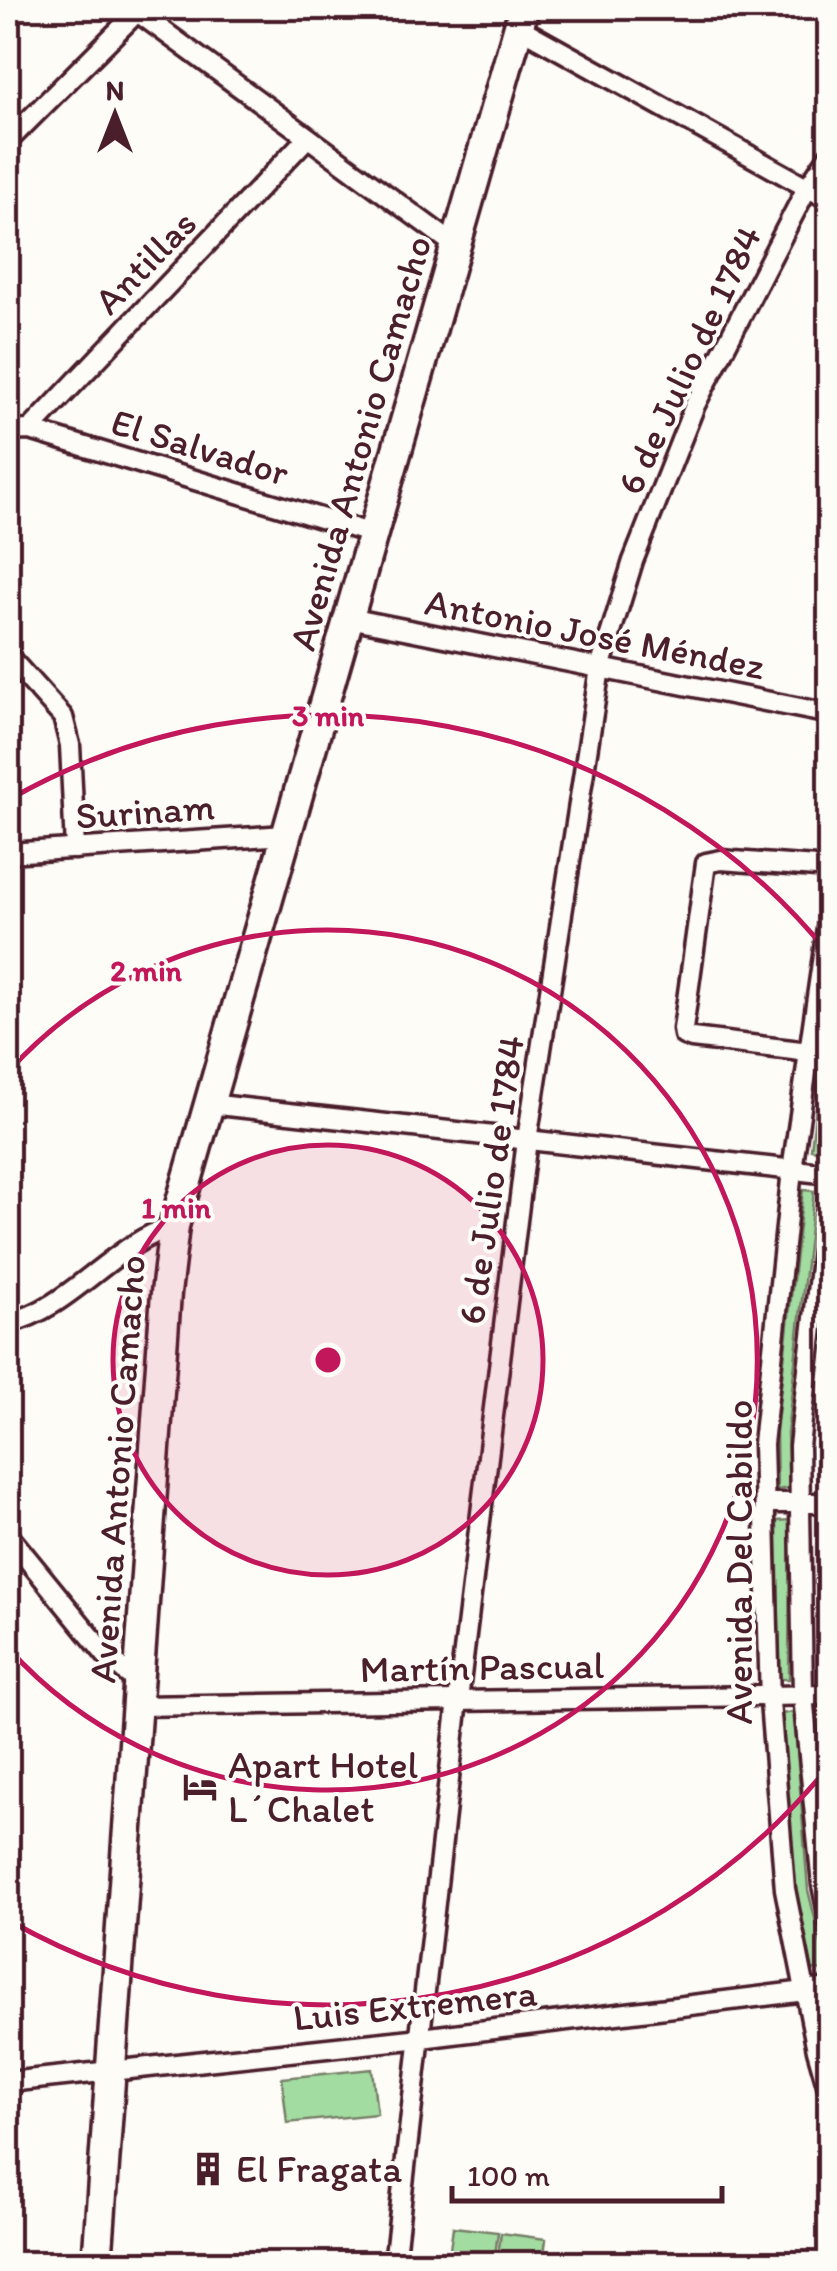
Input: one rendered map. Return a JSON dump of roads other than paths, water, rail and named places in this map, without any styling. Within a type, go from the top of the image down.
[{"type":"street","points":[[8,142],[136,9],[456,246]]},
{"type":"street","points":[[521,17],[830,200]]},
{"type":"street","name":"Avenida Antonio Camacho","points":[[98,2264],[166,1293],[174,1226],[521,17]]},
{"type":"street","name":"Antillas","points":[[30,430],[307,138]]},
{"type":"street","name":"6 de Julio de 1784","points":[[394,2264],[527,1140],[600,668],[634,561],[695,405],[807,188],[830,154]]},
{"type":"street","name":"El Salvador","points":[[8,431],[30,430],[373,534]]},
{"type":"street","name":"Antonio José Méndez","points":[[348,618],[830,714]]},
{"type":"street","points":[[8,656],[64,717],[70,745],[75,848]]},
{"type":"street","name":"Surinam","points":[[8,854],[286,834]]},
{"type":"street","points":[[808,1052],[692,1038],[684,1035],[683,1029],[706,864],[721,860],[830,868]]},
{"type":"street","name":"Avenida Del Cabildo","points":[[830,907],[792,1170],[764,1444],[769,1694],[784,1889],[830,2094]]},
{"type":"street","points":[[208,1104],[830,1174]]},
{"type":"street","name":"Avenida Del Cabildo","points":[[830,1182],[799,1446],[804,1696],[822,1885],[830,1922]]},
{"type":"street","points":[[8,1323],[52,1304],[126,1246],[174,1226]]},
{"type":"street","points":[[765,1504],[830,1504]]},
{"type":"street","points":[[8,1535],[137,1694]]},
{"type":"street","name":"Martín Pascual","points":[[137,1694],[458,1700],[830,1695]]},
{"type":"street","name":"Luis Extremera","points":[[8,2082],[421,2038],[830,1988]]},
{"type":"place","name":"Apart Hotel L´Chalet","points":[[200,1787]]},
{"type":"place","name":"El Fragata","points":[[208,2169]]}]
